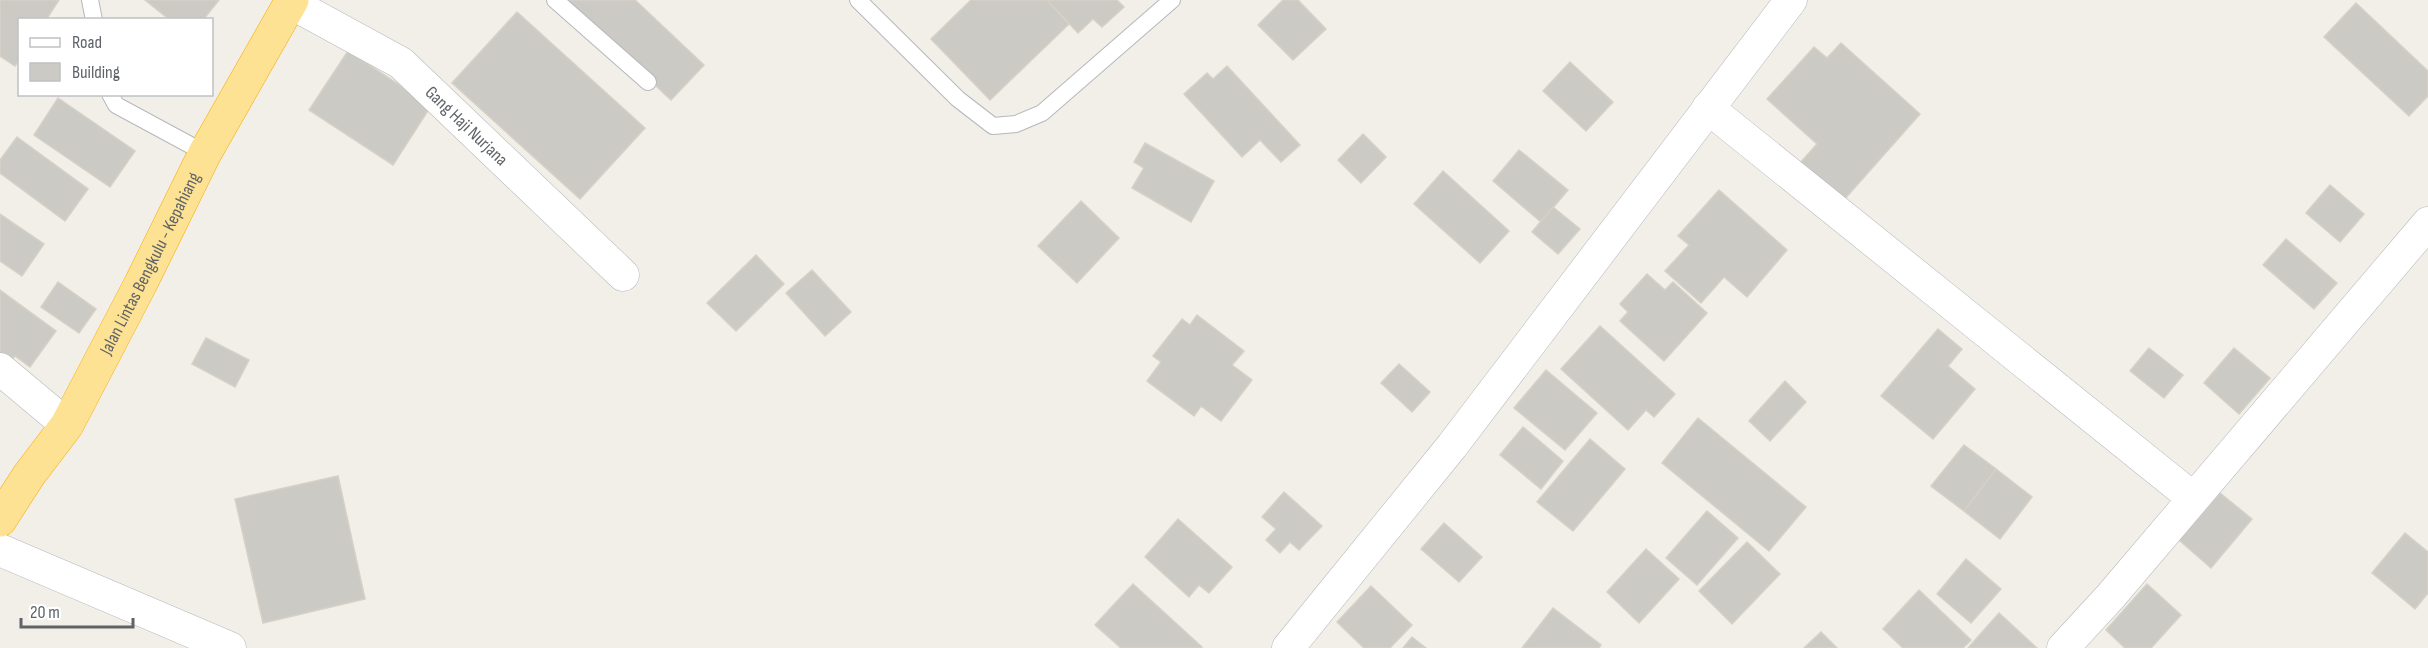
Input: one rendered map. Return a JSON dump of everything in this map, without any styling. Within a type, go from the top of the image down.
[{"type":"highway","name":"Jalan Lintas Bengkulu - Kepahiang","points":[[0,520],[29,475],[67,425],[205,153],[292,1]]},
{"type":"street","points":[[1288,648],[1452,446],[1791,0]]},
{"type":"street","name":"Gang Haji Nurjana","points":[[292,1],[401,63],[623,275]]},
{"type":"street","points":[[1708,108],[2193,498]]},
{"type":"street","points":[[2063,648],[2428,223]]},
{"type":"street","points":[[0,369],[67,425]]},
{"type":"street","points":[[0,549],[230,648]]},
{"type":"lane","points":[[90,0],[94,18]]},
{"type":"lane","points":[[555,0],[648,82]]},
{"type":"lane","points":[[858,0],[958,99],[993,126],[1017,124],[1042,113],[1172,0]]},
{"type":"lane","points":[[111,96],[116,105],[205,153]]},
{"type":"building","points":[[0,0],[59,0],[47,18],[18,18],[18,62],[15,66],[0,56]]},
{"type":"building","points":[[145,0],[219,0],[205,18],[168,18]]},
{"type":"building","points":[[564,0],[635,0],[704,65],[671,100]]},
{"type":"building","points":[[971,0],[1047,0],[1069,24],[990,100],[931,39]]},
{"type":"building","points":[[1047,0],[1117,0],[1124,7],[1102,27],[1093,19],[1078,33]]},
{"type":"building","points":[[1283,0],[1298,0],[1326,29],[1293,60],[1258,25]]},
{"type":"building","points":[[2356,3],[2428,71],[2428,96],[2409,116],[2324,37]]},
{"type":"building","points":[[517,12],[645,128],[580,199],[452,83]]},
{"type":"building","points":[[1841,43],[1920,114],[1843,201],[1800,163],[1817,144],[1767,99],[1814,47],[1827,58]]},
{"type":"building","points":[[348,51],[431,106],[393,165],[309,110]]},
{"type":"building","points":[[1570,62],[1613,102],[1586,131],[1543,91]]},
{"type":"building","points":[[1227,66],[1300,145],[1281,162],[1260,140],[1242,157],[1184,94],[1207,73],[1213,79]]},
{"type":"building","points":[[58,98],[135,151],[110,187],[34,135]]},
{"type":"building","points":[[1363,134],[1386,157],[1361,183],[1338,160]]},
{"type":"building","points":[[17,137],[88,189],[65,221],[0,173],[0,160]]},
{"type":"building","points":[[1145,143],[1214,181],[1191,222],[1132,188],[1144,168],[1134,162]]},
{"type":"building","points":[[1519,150],[1568,190],[1541,222],[1493,181]]},
{"type":"building","points":[[1443,171],[1509,231],[1480,263],[1414,204]]},
{"type":"building","points":[[2330,185],[2364,214],[2340,242],[2306,213]]},
{"type":"building","points":[[1719,190],[1787,250],[1747,297],[1724,277],[1701,303],[1665,271],[1689,245],[1678,236]]},
{"type":"building","points":[[1081,201],[1119,238],[1077,283],[1038,246]]},
{"type":"building","points":[[1553,207],[1580,229],[1558,254],[1532,232]]},
{"type":"building","points":[[0,214],[44,244],[22,276],[0,261]]},
{"type":"building","points":[[2286,239],[2337,283],[2314,309],[2263,265]]},
{"type":"building","points":[[756,255],[784,284],[736,331],[707,303]]},
{"type":"building","points":[[812,270],[851,312],[825,336],[786,293]]},
{"type":"building","points":[[1647,274],[1665,290],[1673,282],[1707,313],[1664,361],[1620,321],[1628,312],[1620,304]]},
{"type":"building","points":[[58,282],[96,309],[79,333],[41,307]]},
{"type":"building","points":[[0,290],[56,331],[30,367],[15,356],[9,363],[0,356]]},
{"type":"building","points":[[1197,315],[1244,351],[1232,365],[1252,380],[1221,421],[1201,406],[1194,416],[1147,381],[1161,362],[1153,356],[1182,319],[1190,325]]},
{"type":"building","points":[[1600,326],[1675,394],[1654,417],[1646,410],[1628,430],[1561,369]]},
{"type":"building","points":[[1938,329],[1962,349],[1948,366],[1975,389],[1933,439],[1881,396]]},
{"type":"building","points":[[206,338],[249,360],[235,387],[192,364]]},
{"type":"building","points":[[2149,348],[2183,375],[2164,398],[2130,371]]},
{"type":"building","points":[[2234,348],[2270,378],[2239,414],[2204,383]]},
{"type":"building","points":[[1399,364],[1430,392],[1412,412],[1381,383]]},
{"type":"building","points":[[1546,370],[1597,413],[1565,450],[1514,408]]},
{"type":"building","points":[[1785,381],[1806,402],[1770,441],[1749,421]]},
{"type":"building","points":[[1698,418],[1806,507],[1769,551],[1662,463]]},
{"type":"building","points":[[1523,427],[1563,461],[1541,489],[1500,455]]},
{"type":"building","points":[[1590,439],[1625,469],[1573,531],[1537,502]]},
{"type":"building","points":[[1964,445],[1996,469],[1964,511],[1931,486]]},
{"type":"building","points":[[1996,469],[2032,497],[2000,539],[1964,511]]},
{"type":"building","points":[[338,476],[365,599],[263,623],[235,499]]},
{"type":"building","points":[[1284,492],[1322,526],[1299,550],[1290,542],[1280,553],[1266,540],[1276,529],[1262,517]]},
{"type":"building","points":[[2220,493],[2252,519],[2211,568],[2179,540]]},
{"type":"building","points":[[1707,511],[1738,538],[1697,585],[1666,558]]},
{"type":"building","points":[[1178,519],[1232,567],[1209,593],[1199,585],[1189,597],[1145,557]]},
{"type":"building","points":[[1444,523],[1482,557],[1459,582],[1421,549]]},
{"type":"building","points":[[2405,533],[2428,552],[2428,593],[2415,609],[2372,573]]},
{"type":"building","points":[[1747,542],[1780,574],[1732,624],[1699,591]]},
{"type":"building","points":[[1646,549],[1679,579],[1639,623],[1607,592]]},
{"type":"building","points":[[1966,559],[2001,589],[1971,623],[1937,594]]},
{"type":"building","points":[[1133,584],[1202,648],[1121,648],[1095,625]]},
{"type":"building","points":[[2147,584],[2181,615],[2151,648],[2125,648],[2106,630]]},
{"type":"building","points":[[1371,586],[1412,625],[1390,648],[1364,648],[1337,622]]},
{"type":"building","points":[[1919,590],[1971,640],[1963,648],[1903,648],[1883,629]]},
{"type":"building","points":[[1553,608],[1601,645],[1599,648],[1522,648]]},
{"type":"building","points":[[1999,613],[2037,648],[1968,648]]},
{"type":"building","points":[[1821,632],[1837,648],[1804,648]]},
{"type":"building","points":[[1412,637],[1426,648],[1403,648]]}]
